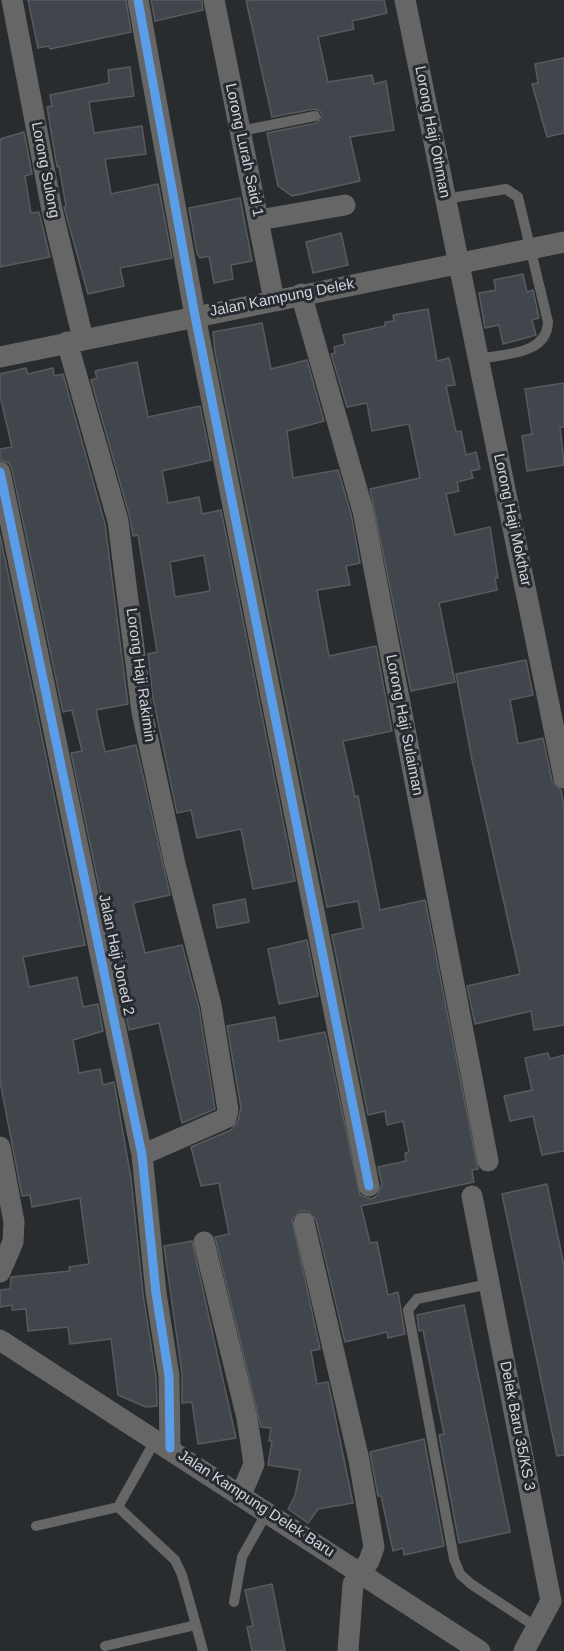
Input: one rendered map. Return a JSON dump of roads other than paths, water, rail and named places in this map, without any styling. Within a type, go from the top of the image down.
[{"type":"street","name":"Lorong Sulong","points":[[12,0],[75,340]]},
{"type":"street","points":[[138,0],[195,316],[369,1186]]},
{"type":"street","name":"Lorong Lurah Said 1","points":[[214,0],[274,300]]},
{"type":"street","name":"Lorong Haji Othman","points":[[405,0],[458,263]]},
{"type":"street","points":[[259,220],[345,205]]},
{"type":"street","name":"Jalan Kampung Delek","points":[[0,357],[564,242]]},
{"type":"street","name":"Lorong Haji Mokthar","points":[[458,263],[564,778]]},
{"type":"street","name":"Lorong Haji Sulaiman","points":[[301,294],[363,511],[488,1161]]},
{"type":"street","name":"Lorong Haji Rakimin","points":[[75,340],[118,521],[142,712],[175,864],[211,1005],[228,1110],[226,1118],[142,1155]]},
{"type":"street","name":"Jalan Haji Joned 2","points":[[0,472],[142,1155],[156,1293],[169,1376],[163,1444]]},
{"type":"street","points":[[0,1147],[14,1222],[13,1242],[0,1272]]},
{"type":"street","name":"Delek Baru 35/KS 3","points":[[472,1196],[551,1601],[538,1629],[524,1651]]},
{"type":"street","points":[[304,1223],[359,1460],[374,1547],[369,1561],[353,1584],[350,1598],[348,1651]]},
{"type":"street","points":[[204,1242],[247,1418],[254,1464],[241,1495]]},
{"type":"street","name":"Jalan Kampung Delek Baru","points":[[0,1340],[360,1571],[480,1651]]},
{"type":"lane","points":[[241,131],[315,116]]},
{"type":"lane","points":[[445,199],[506,189],[513,192],[518,198],[548,322],[547,334],[541,343],[530,349],[478,359]]},
{"type":"lane","points":[[489,1284],[417,1299],[408,1310],[454,1559],[460,1574],[538,1629]]},
{"type":"lane","points":[[36,1526],[118,1508],[163,1444]]},
{"type":"lane","points":[[118,1508],[175,1560],[182,1575],[203,1651]]},
{"type":"lane","points":[[234,1602],[242,1557],[267,1512]]},
{"type":"lane","points":[[105,1646],[196,1625]]}]
